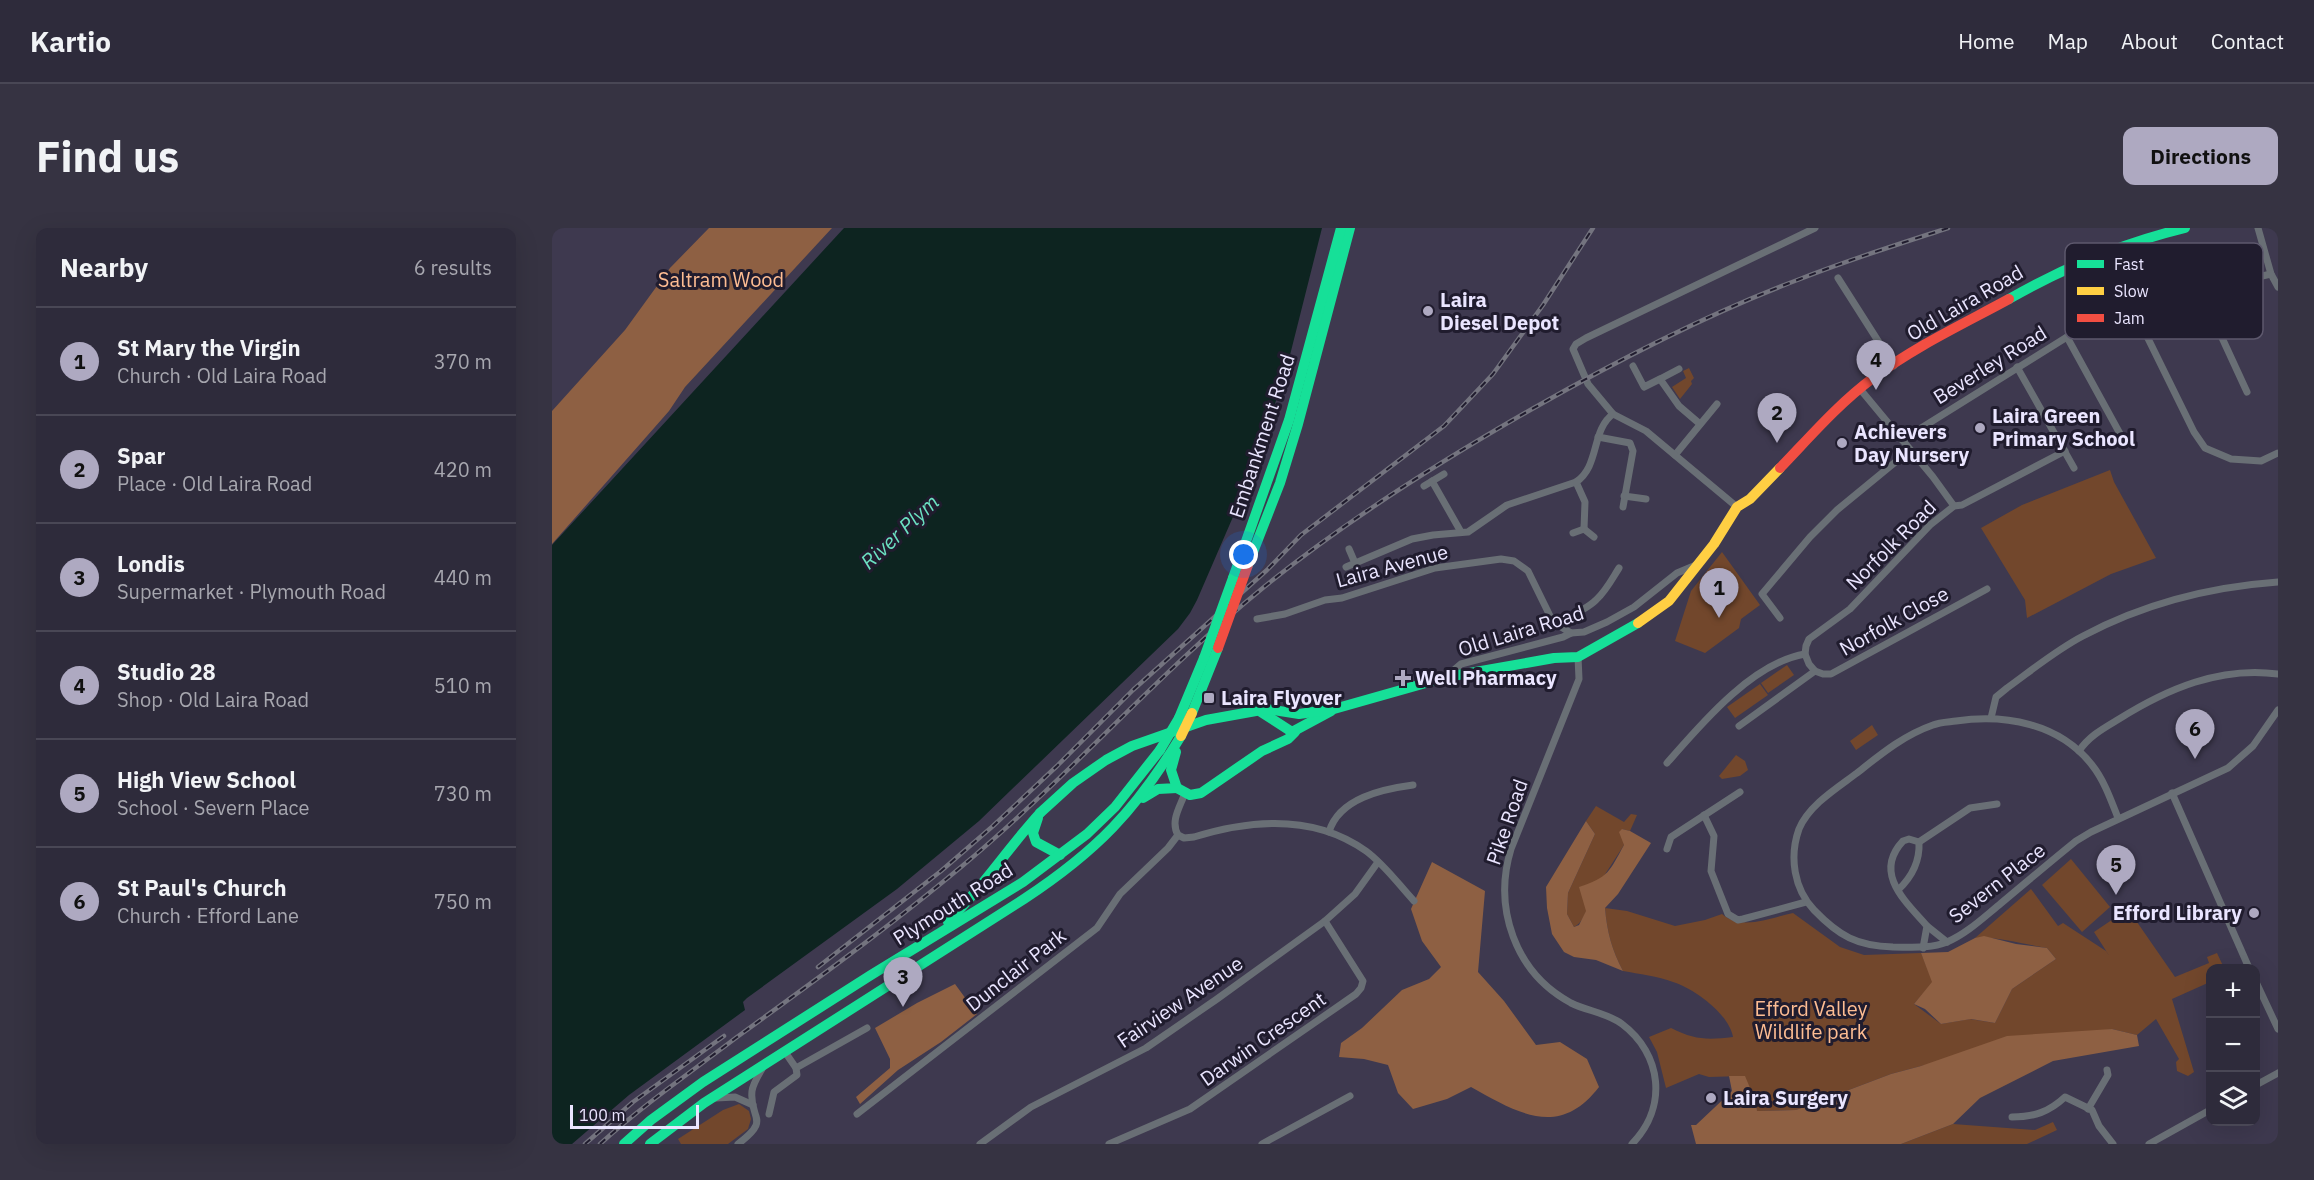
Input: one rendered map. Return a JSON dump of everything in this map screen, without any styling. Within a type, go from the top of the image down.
[{"type":"main road","name":"Embankment Road","points":[[1160,750],[1179,718],[1204,658],[1289,420],[1341,228]]},
{"type":"main road","name":"Embankment Road","points":[[1181,737],[1218,648],[1280,483],[1350,228]]},
{"type":"main road","name":"Old Laira Road","points":[[2134,243],[2185,228]]},
{"type":"main road","name":"Old Laira Road","points":[[871,975],[955,917],[973,897],[1010,846],[1040,813],[1073,783],[1106,760],[1132,746],[1206,720],[1257,711],[1277,710],[1293,714],[1334,709],[1447,676],[1554,658],[1578,657],[1629,630],[1678,592],[1732,518],[1737,507],[1753,496],[1860,389],[1894,366],[2045,278],[2065,270]]},
{"type":"main road","name":"Old Laira Road","points":[[1125,814],[1154,789],[1166,787],[1194,795],[1205,791],[1262,751],[1288,739],[1298,729],[1334,709]]},
{"type":"main road","points":[[1257,711],[1275,718],[1288,732],[1298,729],[1302,720],[1293,714],[1283,718],[1283,726]]},
{"type":"main road","name":"Old Laira Road","points":[[1262,751],[1283,726]]},
{"type":"main road","points":[[1181,737],[1171,771],[1181,791]]},
{"type":"main road","name":"Plymouth Road","points":[[650,1144],[670,1126],[1054,878],[1092,849],[1155,777],[1181,737]]},
{"type":"main road","name":"Plymouth Road","points":[[624,1144],[651,1120],[703,1082],[1023,882],[1060,855],[1115,807],[1160,750]]},
{"type":"main road","points":[[1040,813],[1034,825],[1033,833],[1036,842],[1060,855]]},
{"type":"street","points":[[1737,507],[1646,431],[1613,414],[1588,384],[1573,355],[1573,349],[1576,344],[1815,228]]},
{"type":"street","points":[[2258,228],[2262,243]]},
{"type":"street","points":[[2263,246],[2271,274],[2278,287]]},
{"type":"street","name":"Beverley Road","points":[[2263,276],[2271,274]]},
{"type":"street","points":[[1838,278],[1894,366]]},
{"type":"street","name":"Beverley Road","points":[[1902,440],[2065,338]]},
{"type":"street","points":[[2068,339],[2124,441]]},
{"type":"street","points":[[2148,339],[2194,432],[2205,447],[2231,459],[2261,461],[2278,453]]},
{"type":"street","points":[[2223,339],[2247,392]]},
{"type":"street","points":[[1632,366],[1644,387],[1679,369]]},
{"type":"street","points":[[2017,367],[2074,468]]},
{"type":"street","points":[[1660,379],[1679,406],[1700,424]]},
{"type":"street","points":[[1860,389],[1954,506]]},
{"type":"street","points":[[1675,455],[1717,404]]},
{"type":"street","points":[[1346,567],[1412,539],[1468,532],[1507,505],[1576,482],[1587,470],[1604,420],[1613,414]]},
{"type":"street","points":[[1598,437],[1630,443],[1633,451],[1623,507]]},
{"type":"street","points":[[1780,618],[1762,594],[1810,537],[1837,510],[1910,450]]},
{"type":"street","name":"Norfolk Road","points":[[1805,654],[1809,639],[1850,609],[1919,537],[1954,506],[1962,505],[2065,451]]},
{"type":"street","points":[[1632,457],[1642,458]]},
{"type":"street","points":[[1425,486],[1444,474]]},
{"type":"street","points":[[1432,481],[1461,532]]},
{"type":"street","points":[[1576,482],[1585,502],[1584,529]]},
{"type":"street","points":[[1624,496],[1647,499]]},
{"type":"street","points":[[1573,533],[1584,529]]},
{"type":"street","points":[[1584,529],[1594,537]]},
{"type":"street","points":[[1348,549],[1355,563]]},
{"type":"street","name":"Laira Avenue","points":[[1257,619],[1285,614],[1325,600],[1342,598],[1435,568],[1501,559],[1514,561],[1528,571],[1553,622],[1571,633]]},
{"type":"street","name":"Old Laira Road","points":[[1447,676],[1461,664],[1571,633],[1584,632],[1607,622],[1634,607],[1677,573],[1698,564]]},
{"type":"street","points":[[1563,627],[1567,620],[1603,593],[1619,568]]},
{"type":"street","points":[[1991,718],[1996,697],[2082,636],[2162,602],[2204,591],[2278,582]]},
{"type":"street","name":"Norfolk Close","points":[[1815,671],[1832,674],[1987,589]]},
{"type":"street","points":[[1667,763],[1711,712],[1735,692],[1781,660],[1805,654],[1815,671],[1739,726]]},
{"type":"street","name":"Pike Road","points":[[1578,657],[1579,679],[1511,849],[1506,868],[1504,902],[1513,939],[1532,971],[1549,989],[1569,1002],[1619,1022],[1644,1046],[1651,1059],[1656,1089],[1654,1107],[1646,1128],[1632,1144]]},
{"type":"street","points":[[2079,751],[2091,736],[2152,698],[2175,688],[2227,675],[2278,674]]},
{"type":"street","name":"Severn Place","points":[[2118,818],[2093,766],[2079,751],[2049,732],[2014,720],[1991,718],[1935,724],[1909,735],[1876,756],[1819,803],[1800,828],[1794,849],[1795,874],[1806,902],[1848,939],[1872,946],[1923,948],[1947,942],[1973,926],[2076,841],[2118,818],[2220,772],[2234,763],[2253,746],[2278,710]]},
{"type":"street","points":[[1329,832],[1339,815],[1362,798],[1374,792],[1413,785]]},
{"type":"street","points":[[1181,791],[1174,822],[1178,835],[1194,837],[1260,822],[1283,822],[1329,832],[1359,847],[1378,862],[1414,901]]},
{"type":"street","points":[[1667,849],[1671,837],[1740,792]]},
{"type":"street","points":[[2172,793],[2247,964]]},
{"type":"street","points":[[1898,890],[1916,867],[1920,842],[1970,808],[1997,804]]},
{"type":"street","points":[[1704,815],[1714,836],[1711,871],[1729,914],[1738,920],[1806,902]]},
{"type":"street","name":"Dunclair Park","points":[[857,1114],[1097,928],[1120,894],[1168,848],[1178,835]]},
{"type":"street","points":[[1920,842],[1909,839],[1903,841],[1893,855],[1890,872],[1898,890],[1928,926],[1947,942]]},
{"type":"street","name":"Fairview Avenue","points":[[980,1144],[1030,1107],[1146,1048],[1325,921],[1355,894],[1378,862]]},
{"type":"street","name":"Darwin Crescent","points":[[1110,1144],[1190,1109],[1356,994],[1363,981],[1325,921]]},
{"type":"street","points":[[1923,948],[1928,926]]},
{"type":"street","points":[[2260,997],[2278,1029]]},
{"type":"street","points":[[796,1068],[867,1028]]},
{"type":"street","points":[[770,1114],[774,1092],[797,1075],[796,1068],[785,1052]]},
{"type":"street","points":[[738,1144],[753,1132],[757,1115],[753,1105],[752,1090],[763,1067]]},
{"type":"street","points":[[2088,1109],[2108,1075],[2107,1070]]},
{"type":"street","points":[[2260,1083],[2278,1073]]},
{"type":"street","points":[[1262,1144],[1350,1096]]},
{"type":"street","points":[[711,1099],[735,1097],[753,1105]]},
{"type":"street","points":[[2012,1117],[2036,1116],[2055,1107],[2065,1097],[2092,1110],[2099,1126],[2114,1144]]},
{"type":"street","points":[[2149,1144],[2206,1113]]},
{"type":"green space","name":"Saltram Wood","points":[[709,228],[832,228],[685,387],[669,411],[552,544],[552,411],[625,330],[670,268]]},
{"type":"green space","points":[[1689,368],[1694,378],[1680,399],[1672,387],[1686,378],[1683,371]]},
{"type":"green space","points":[[2110,470],[2114,482],[2156,558],[2111,574],[2027,618],[2025,600],[1981,528],[2022,505]]},
{"type":"green space","points":[[1722,552],[1760,605],[1741,619],[1739,628],[1705,653],[1675,641],[1691,591]]},
{"type":"green space","points":[[1787,665],[1794,675],[1768,693],[1761,683]]},
{"type":"green space","points":[[1760,684],[1768,695],[1735,718],[1727,707]]},
{"type":"green space","points":[[1872,725],[1878,735],[1856,750],[1850,741]]},
{"type":"green space","points":[[1736,755],[1745,761],[1748,770],[1740,776],[1722,779],[1719,776]]},
{"type":"green space","points":[[1596,806],[1624,822],[1631,814],[1637,815],[1630,831],[1622,829],[1624,845],[1602,879],[1593,883],[1585,913],[1579,924],[1574,927],[1567,914],[1568,893],[1595,834],[1586,821]]},
{"type":"green space","points":[[1586,821],[1595,834],[1568,893],[1567,914],[1574,927],[1579,925],[1586,911],[1579,887],[1597,880],[1611,868],[1624,845],[1619,832],[1622,829],[1630,831],[1651,843],[1618,894],[1605,908],[1611,941],[1623,971],[1596,960],[1574,957],[1564,952],[1552,934],[1546,887]]},
{"type":"green space","points":[[2071,859],[2110,907],[2082,932],[2042,885]]},
{"type":"green space","points":[[1432,862],[1485,891],[1478,972],[1504,1001],[1536,1045],[1560,1042],[1587,1059],[1599,1087],[1584,1103],[1569,1113],[1553,1117],[1522,1112],[1471,1087],[1447,1099],[1413,1109],[1398,1093],[1388,1065],[1364,1059],[1339,1057],[1341,1043],[1362,1028],[1402,990],[1429,979],[1441,967],[1422,941],[1411,909]]},
{"type":"green space","name":"Efford Valley Wildlife park","points":[[2031,889],[2058,926],[2063,923],[2106,951],[2110,957],[2094,932],[2128,909],[2175,977],[2206,964],[2206,984],[2172,999],[2194,1072],[2188,1076],[2177,1071],[2176,1062],[2179,1059],[2156,1019],[2137,1035],[2112,1029],[1921,1066],[1891,1074],[1796,1110],[1757,1111],[1756,1102],[1744,1076],[1709,1077],[1699,1074],[1666,1088],[1657,1052],[1649,1037],[1671,1028],[1701,1038],[1733,1037],[1730,1028],[1718,1011],[1701,996],[1682,985],[1661,978],[1623,971],[1611,941],[1605,908],[1627,911],[1675,926],[1722,914],[1738,922],[1756,922],[1793,913],[1840,947],[1864,955],[1921,953],[1933,982],[1914,1004],[1941,1024],[1970,1019],[1995,1023],[2012,989],[2056,959],[2047,948],[1999,939],[1975,938]]},
{"type":"green space","points":[[1984,936],[2016,944],[2047,948],[2056,959],[2012,989],[1995,1023],[1971,1019],[1941,1024],[1925,1009],[1914,1004],[1932,982],[1921,953],[1948,952],[1975,938]]},
{"type":"green space","name":"Efford Valley Wildlife park","points":[[2217,953],[2222,964],[2207,964],[2209,963],[2207,957]]},
{"type":"green space","points":[[955,984],[977,1014],[941,1042],[898,1070],[860,1104],[856,1097],[890,1068],[890,1059],[875,1028]]},
{"type":"green space","points":[[2112,1029],[2137,1035],[2139,1046],[2053,1061],[1980,1098],[1953,1124],[1901,1144],[1696,1144],[1691,1125],[1696,1125],[1732,1091],[1729,1076],[1745,1076],[1756,1102],[1757,1111],[1796,1110],[1891,1074],[2007,1036]]},
{"type":"green space","points":[[739,1104],[749,1111],[751,1119],[748,1129],[728,1144],[681,1144],[678,1139],[723,1110]]},
{"type":"green space","points":[[2053,1122],[2057,1130],[2027,1144],[1901,1144],[1953,1124],[2035,1130]]},
{"type":"water","name":"River Plym","points":[[844,228],[1322,228],[1288,363],[1255,466],[1197,600],[1178,629],[979,821],[897,889],[747,998],[743,1002],[745,1010],[629,1095],[572,1144],[552,1144],[552,545]]},
{"type":"railway","points":[[818,967],[941,871],[993,826],[1133,690],[1267,570],[1301,535],[1444,426],[1493,374],[1543,305],[1593,228]]},
{"type":"railway","points":[[600,1144],[650,1102],[851,954],[961,867],[1038,798],[1225,620],[1296,562],[1361,515],[1497,429],[1663,339],[1731,307],[1800,279],[1948,228]]},
{"type":"railway","points":[[585,1144],[633,1102],[724,1036]]},
{"type":"traffic: fast","points":[[1233,578],[1289,420],[1341,228]]},
{"type":"traffic: fast","points":[[1248,565],[1280,483],[1298,424],[1350,228]]},
{"type":"traffic: fast","points":[[2134,243],[2185,228]]},
{"type":"traffic: fast","points":[[2009,299],[2065,271]]},
{"type":"traffic: fast","points":[[1204,658],[1233,578]]},
{"type":"traffic: fast","points":[[1040,813],[1073,783],[1106,760],[1132,746],[1206,720],[1267,709],[1299,714],[1334,709],[1447,677],[1554,658],[1578,657],[1638,623]]},
{"type":"traffic: fast","points":[[1192,713],[1218,648]]},
{"type":"traffic: fast","points":[[1179,718],[1204,658]]},
{"type":"traffic: fast","points":[[1261,712],[1292,732],[1331,711]]},
{"type":"traffic: fast","points":[[1160,750],[1179,718]]},
{"type":"traffic: fast","points":[[1177,788],[1190,795],[1201,793],[1262,751],[1288,739],[1295,732]]},
{"type":"traffic: fast","points":[[650,1144],[704,1103],[1024,899],[1073,864],[1094,846],[1131,807],[1148,786],[1181,736]]},
{"type":"traffic: fast","points":[[624,1144],[651,1120],[703,1082],[1023,882],[1087,834],[1115,807],[1160,750]]},
{"type":"traffic: fast","points":[[1143,798],[1158,789],[1177,788],[1171,770],[1176,752]]},
{"type":"traffic: fast","points":[[948,922],[1040,813]]},
{"type":"traffic: fast","points":[[1038,818],[1033,833],[1036,842],[1060,855]]},
{"type":"traffic: slow","points":[[1638,623],[1669,601],[1714,544],[1737,507],[1750,499],[1780,468]]},
{"type":"traffic: slow","points":[[1181,736],[1192,713]]},
{"type":"traffic: jam","points":[[1780,468],[1836,410],[1873,378],[1922,346],[2009,299]]},
{"type":"traffic: jam","points":[[1218,648],[1248,565]]},
{"type":"place","name":"Laira Diesel Depot","points":[[1428,311]]},
{"type":"place","name":"Studio 28","points":[[1876,390]]},
{"type":"place","name":"Laira Green Primary School","points":[[1980,428]]},
{"type":"place","name":"Spar","points":[[1777,443]]},
{"type":"place","name":"Achievers Day Nursery","points":[[1842,443]]},
{"type":"place","name":"St Mary the Virgin","points":[[1719,618]]},
{"type":"place","name":"Well Pharmacy","points":[[1403,678]]},
{"type":"place","name":"Laira Flyover","points":[[1209,698]]},
{"type":"place","name":"St Paul's Church","points":[[2195,759]]},
{"type":"place","name":"High View School","points":[[2116,895]]},
{"type":"place","name":"Efford Library","points":[[2254,913]]},
{"type":"place","name":"Londis","points":[[903,1007]]},
{"type":"place","name":"Laira Surgery","points":[[1711,1098]]}]
